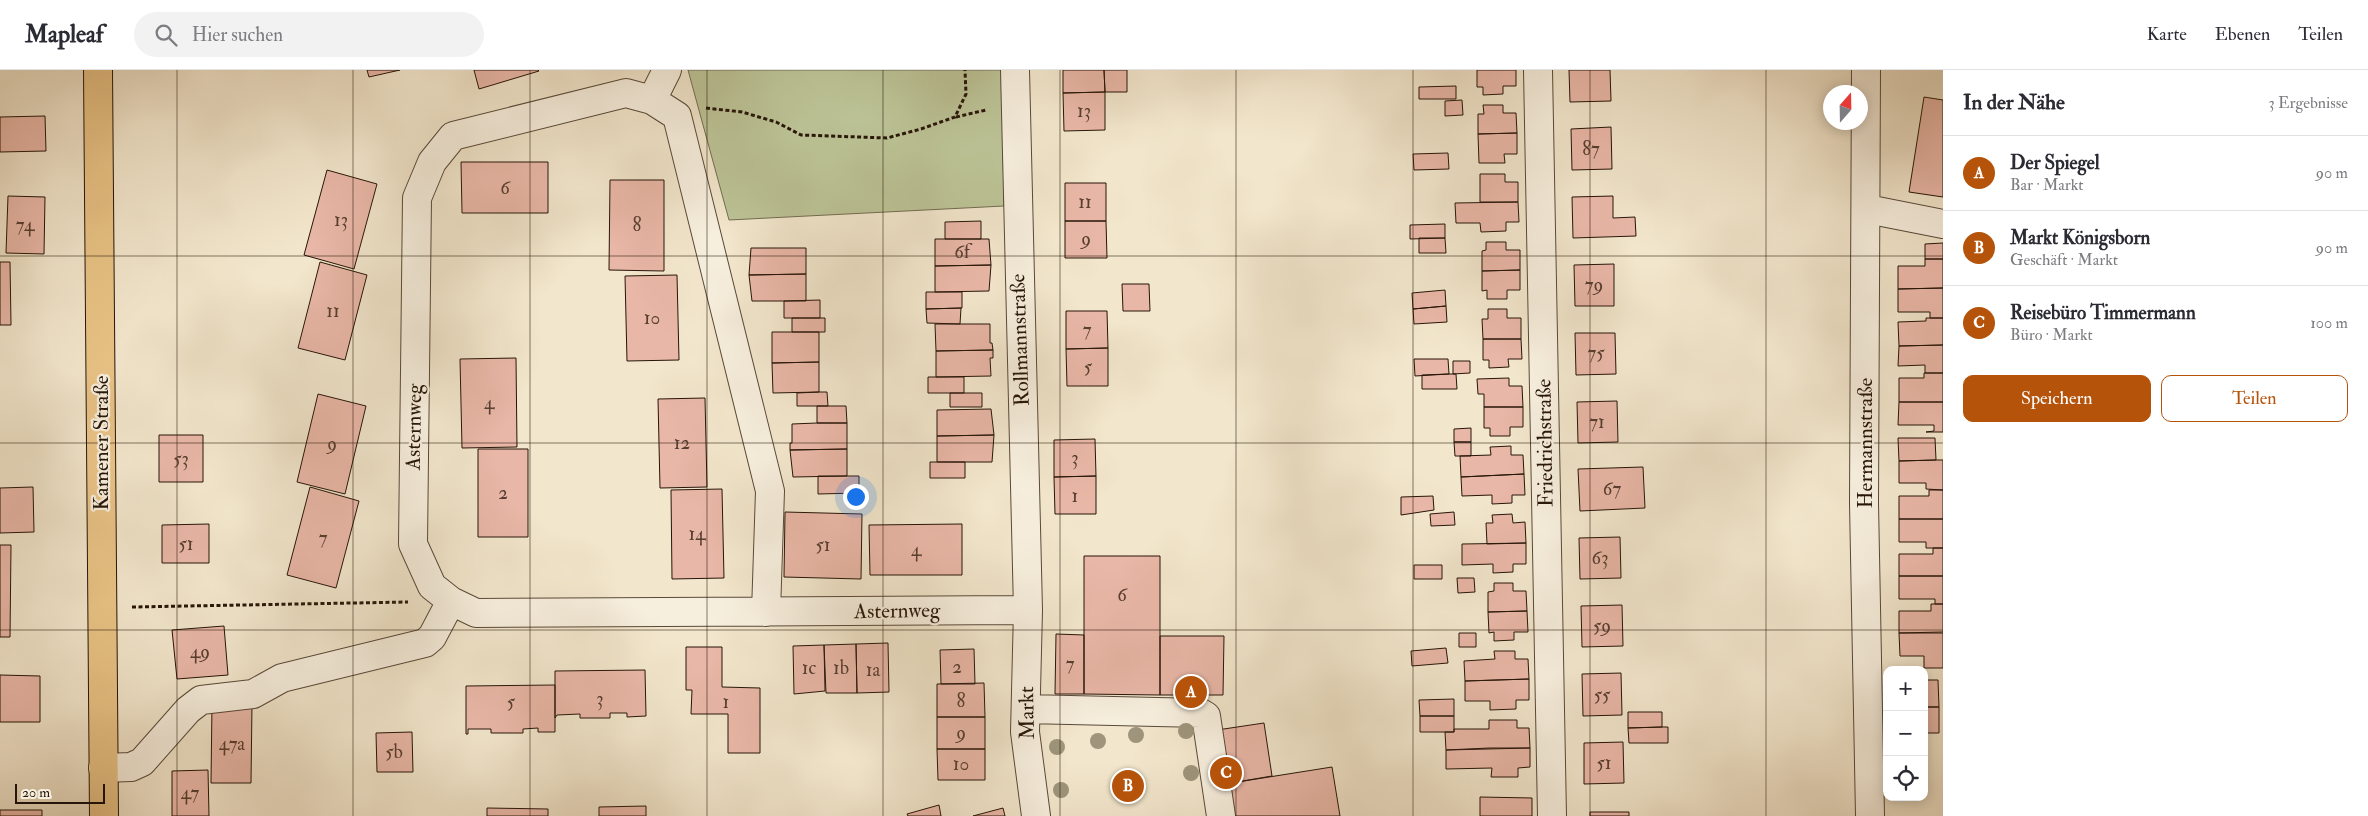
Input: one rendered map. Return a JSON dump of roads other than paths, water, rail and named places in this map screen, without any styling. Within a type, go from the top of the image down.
[{"type":"main road","name":"Kamener Straße","points":[[98,70],[104,816]]},
{"type":"street","points":[[652,100],[667,70]]},
{"type":"street","name":"Rollmannstraße","points":[[1016,70],[1028,610]]},
{"type":"street","name":"Friedrichstraße","points":[[1538,70],[1552,816]]},
{"type":"street","name":"Hermannstraße","points":[[1866,70],[1867,209],[1864,503],[1870,816]]},
{"type":"street","name":"Asternweg","points":[[766,612],[770,492],[677,116],[652,100],[626,94],[452,136],[432,162],[417,198],[413,544],[441,594],[476,613],[766,612],[1028,610]]},
{"type":"street","points":[[1867,209],[1943,224]]},
{"type":"street","points":[[103,768],[131,767],[142,762],[188,710],[201,700],[253,694],[282,678],[426,643],[432,637],[441,594]]},
{"type":"street","name":"Markt","points":[[1028,610],[1025,732],[1036,816]]},
{"type":"street","points":[[1026,709],[1202,713],[1206,716],[1221,816]]},
{"type":"place","name":"Der Spiegel","points":[[1191,692]]},
{"type":"place","name":"Reisebüro Timmermann","points":[[1226,773]]},
{"type":"place","name":"Markt Königsborn","points":[[1128,786]]}]
